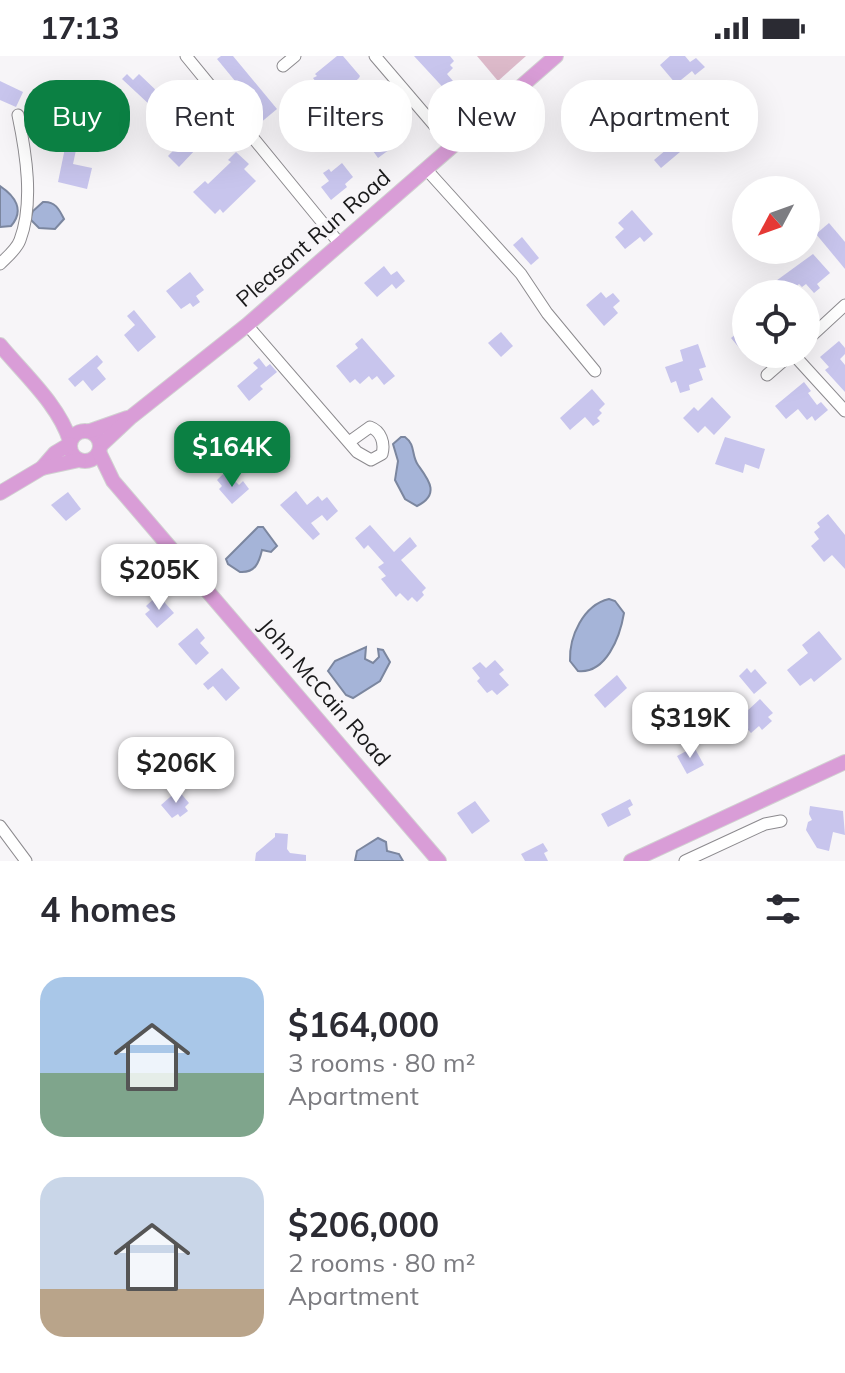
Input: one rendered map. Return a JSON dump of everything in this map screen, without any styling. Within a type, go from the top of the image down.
[{"type":"main road","name":"Pleasant Run Road","points":[[528,80],[556,56]]},
{"type":"main road","name":"Pleasant Run Road","points":[[100,449],[131,417],[247,325],[445,152]]},
{"type":"main road","points":[[0,345],[64,424],[73,455],[84,464]]},
{"type":"main road","points":[[42,468],[84,464],[94,458],[100,449],[97,437],[89,428],[52,408]]},
{"type":"main road","name":"Pleasant Run Road","points":[[89,428],[131,417]]},
{"type":"main road","points":[[0,493],[42,468],[78,432],[89,428]]},
{"type":"main road","name":"John McCain Road","points":[[100,449],[113,481]]},
{"type":"main road","name":"John McCain Road","points":[[84,464],[113,481],[439,861]]},
{"type":"main road","points":[[631,861],[656,856],[845,762]]},
{"type":"street","points":[[186,56],[340,244]]},
{"type":"street","points":[[283,66],[295,56]]},
{"type":"street","points":[[375,56],[428,118]]},
{"type":"street","points":[[0,264],[20,244],[26,213],[24,144],[18,115]]},
{"type":"street","points":[[426,169],[521,274],[547,313],[595,371]]},
{"type":"street","points":[[820,328],[845,305]]},
{"type":"street","points":[[247,325],[349,442]]},
{"type":"street","points":[[767,375],[775,368]]},
{"type":"street","points":[[805,368],[845,411]]},
{"type":"street","points":[[189,567],[206,552]]},
{"type":"street","points":[[685,861],[765,824],[781,821]]},
{"type":"street","points":[[0,826],[26,861]]},
{"type":"shaded area","points":[[477,56],[526,56],[499,80]]},
{"type":"water","points":[[0,186],[10,194],[18,209],[11,226],[0,227]]},
{"type":"water","points":[[43,202],[54,204],[64,219],[55,229],[39,228],[30,219],[33,211]]},
{"type":"water","points":[[401,437],[411,443],[416,461],[430,486],[429,496],[417,506],[405,499],[395,480],[398,461],[393,444]]},
{"type":"water","points":[[258,527],[263,527],[277,546],[271,552],[262,550],[256,566],[240,572],[226,559]]},
{"type":"water","points":[[609,599],[615,601],[624,613],[615,643],[596,667],[578,671],[570,661],[575,632],[592,608]]},
{"type":"water","points":[[366,647],[365,659],[373,663],[379,657],[378,649],[383,650],[390,662],[380,681],[353,698],[346,695],[328,671],[335,661]]},
{"type":"water","points":[[378,838],[386,842],[387,851],[399,854],[403,861],[355,861],[357,851]]},
{"type":"building","points":[[233,56],[253,80],[234,80],[217,59]]},
{"type":"building","points":[[337,56],[343,56],[360,76],[357,80],[314,80],[315,74]]},
{"type":"building","points":[[414,56],[450,56],[454,61],[450,65],[453,68],[447,74],[452,80],[436,80]]},
{"type":"building","points":[[670,56],[685,56],[690,62],[696,58],[705,67],[695,75],[692,71],[681,80],[673,80],[660,65]]},
{"type":"building","points":[[127,74],[133,80],[139,74],[146,81],[146,101],[130,86],[130,80],[122,79]]},
{"type":"building","points":[[0,81],[23,92],[16,107],[0,100]]},
{"type":"building","points":[[263,92],[277,109],[263,121]]},
{"type":"building","points":[[64,152],[76,152],[73,164],[92,168],[87,189],[58,182]]},
{"type":"building","points":[[172,152],[193,152],[179,167],[168,156]]},
{"type":"building","points":[[236,152],[249,164],[244,169],[256,181],[223,213],[220,209],[215,214],[193,192],[205,181],[208,184],[231,162],[228,160]]},
{"type":"building","points":[[664,152],[680,152],[661,168],[654,160]]},
{"type":"building","points":[[342,163],[353,177],[345,184],[347,187],[331,200],[321,187],[329,181],[323,173],[329,169],[331,172]]},
{"type":"building","points":[[632,210],[653,234],[644,242],[640,237],[625,249],[615,237],[624,229],[618,223]]},
{"type":"building","points":[[829,223],[845,242],[845,269],[820,239],[820,231]]},
{"type":"building","points":[[522,237],[539,258],[531,265],[513,245]]},
{"type":"building","points":[[820,262],[830,273],[820,281],[777,280],[799,264]]},
{"type":"building","points":[[384,266],[391,275],[397,271],[405,281],[396,289],[392,284],[377,297],[364,283]]},
{"type":"building","points":[[190,272],[204,290],[196,296],[200,302],[193,307],[190,303],[181,309],[166,291]]},
{"type":"building","points":[[601,292],[606,298],[613,293],[620,301],[613,307],[618,313],[604,326],[586,305]]},
{"type":"building","points":[[134,310],[156,337],[138,352],[124,335],[135,325],[127,316]]},
{"type":"building","points":[[501,332],[513,346],[501,357],[488,343]]},
{"type":"building","points":[[362,338],[395,376],[384,385],[377,376],[372,380],[369,376],[360,384],[355,379],[350,383],[336,366],[358,348],[355,344]]},
{"type":"building","points":[[839,341],[845,348],[845,354],[840,359],[845,365],[845,392],[825,370],[829,367],[820,357]]},
{"type":"building","points":[[698,344],[706,367],[699,369],[703,380],[689,385],[690,390],[680,393],[676,381],[671,383],[665,367],[683,361],[680,350]]},
{"type":"building","points":[[97,355],[103,362],[97,368],[106,379],[92,391],[83,380],[75,387],[68,379]]},
{"type":"building","points":[[259,358],[266,367],[270,364],[277,372],[260,386],[263,389],[249,401],[237,386],[258,368],[253,363]]},
{"type":"building","points":[[804,382],[817,405],[821,402],[828,410],[815,421],[812,416],[807,420],[798,409],[786,419],[775,406]]},
{"type":"building","points":[[592,389],[605,404],[599,410],[602,413],[597,418],[600,421],[593,426],[585,417],[570,430],[560,418]]},
{"type":"building","points":[[712,397],[731,417],[714,435],[705,426],[698,433],[683,418],[694,407],[698,411]]},
{"type":"building","points":[[725,437],[765,449],[759,469],[745,464],[743,473],[715,464]]},
{"type":"building","points":[[218,439],[233,456],[222,466],[211,453]]},
{"type":"building","points":[[223,474],[231,484],[235,481],[239,485],[243,481],[249,489],[232,504],[219,489],[222,486],[217,480]]},
{"type":"building","points":[[296,491],[307,505],[318,496],[322,501],[327,497],[338,511],[327,521],[322,515],[311,523],[320,534],[313,540],[280,505]]},
{"type":"building","points":[[68,492],[81,509],[66,521],[51,505]]},
{"type":"building","points":[[828,514],[845,535],[845,569],[832,555],[824,562],[811,546],[819,539],[814,532],[820,527],[817,523]]},
{"type":"building","points":[[370,525],[394,552],[410,537],[417,546],[401,560],[426,588],[417,602],[412,597],[408,601],[400,593],[396,597],[381,579],[386,576],[378,567],[384,563],[368,545],[364,549],[355,538]]},
{"type":"building","points":[[116,566],[130,582],[116,593],[102,577]]},
{"type":"building","points":[[158,595],[174,613],[157,628],[145,614],[150,610],[146,606]]},
{"type":"building","points":[[197,628],[205,638],[200,643],[209,653],[196,665],[178,644]]},
{"type":"building","points":[[819,631],[842,659],[814,682],[811,678],[800,686],[787,670],[808,653],[802,645]]},
{"type":"building","points":[[495,660],[504,670],[499,674],[509,685],[497,695],[492,690],[487,693],[477,681],[480,678],[472,668],[480,662],[486,668]]},
{"type":"building","points":[[222,668],[240,688],[226,701],[213,686],[208,690],[203,684]]},
{"type":"building","points":[[747,668],[751,673],[755,669],[767,683],[754,694],[739,676]]},
{"type":"building","points":[[617,675],[627,688],[605,708],[594,695]]},
{"type":"building","points":[[760,699],[773,713],[768,717],[772,721],[762,730],[759,726],[751,733],[743,724],[737,729],[734,726],[730,729],[715,712],[724,704],[732,712],[741,704],[747,711]]},
{"type":"building","points":[[694,747],[704,765],[687,774],[677,756]]},
{"type":"building","points":[[178,790],[189,803],[185,807],[188,811],[172,818],[161,805]]},
{"type":"building","points":[[630,799],[633,805],[628,808],[631,815],[608,827],[601,814]]},
{"type":"building","points":[[475,801],[490,821],[472,834],[457,813]]},
{"type":"building","points":[[810,806],[843,811],[845,835],[833,832],[829,851],[817,848],[806,830],[808,822],[812,820]]},
{"type":"building","points":[[275,833],[288,834],[287,849],[290,853],[306,855],[306,861],[255,861],[256,853],[275,837]]},
{"type":"building","points":[[543,843],[548,851],[544,853],[548,861],[525,861],[521,854]]}]
